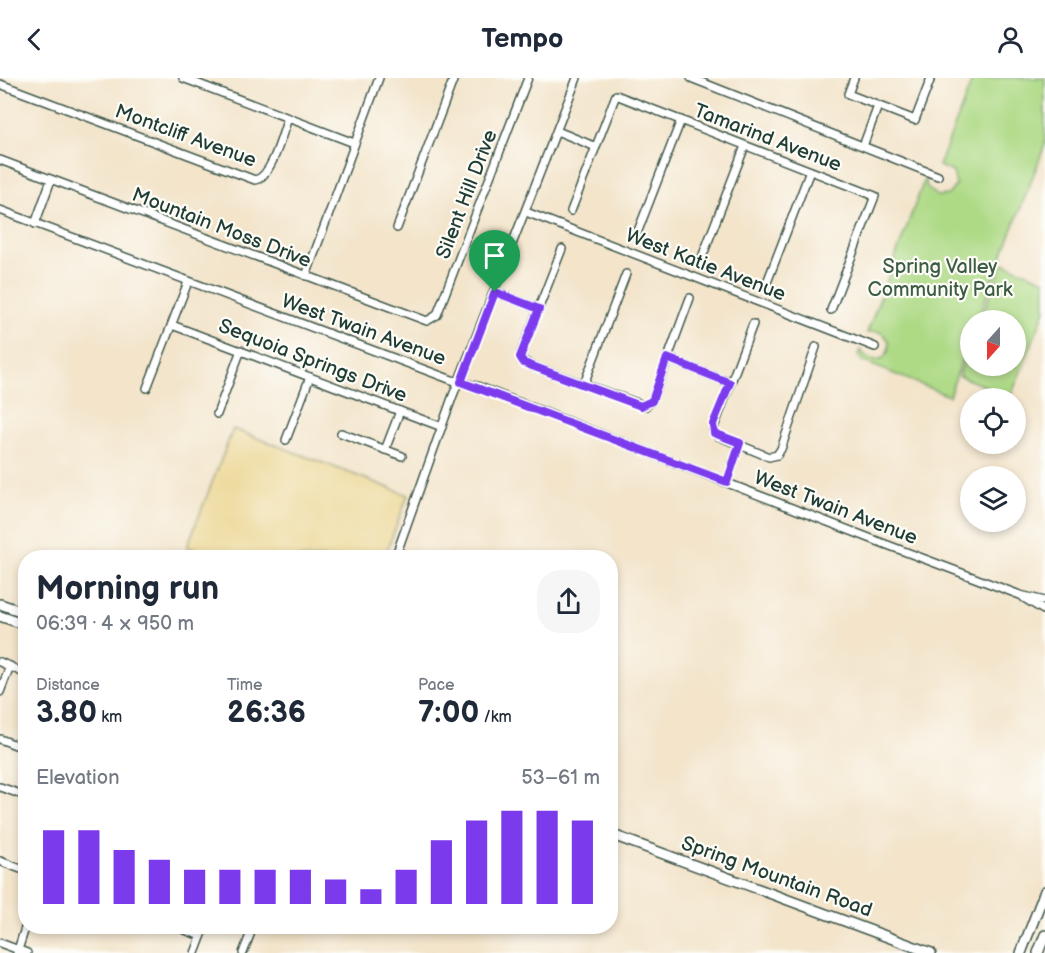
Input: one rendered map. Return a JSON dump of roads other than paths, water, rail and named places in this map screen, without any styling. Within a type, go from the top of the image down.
[{"type":"main road","points":[[0,604],[18,611]]},
{"type":"main road","points":[[0,616],[18,622]]},
{"type":"main road","name":"Spring Mountain Road","points":[[618,837],[931,953]]},
{"type":"main road","points":[[1021,953],[1045,891]]},
{"type":"main road","points":[[1038,953],[1045,935]]},
{"type":"street","points":[[183,78],[354,143]]},
{"type":"street","points":[[306,276],[379,78]]},
{"type":"street","points":[[397,228],[454,78]]},
{"type":"street","name":"Silent Hill Drive","points":[[432,319],[437,315],[528,78]]},
{"type":"street","points":[[398,550],[442,426],[461,382],[577,78]]},
{"type":"street","points":[[691,78],[938,176]]},
{"type":"street","points":[[854,78],[848,94],[915,120],[931,78]]},
{"type":"street","name":"Montcliff Avenue","points":[[0,84],[255,180],[261,179],[268,170],[288,118]]},
{"type":"street","name":"Tamarind Avenue","points":[[596,147],[616,95],[875,196],[831,310]]},
{"type":"street","points":[[862,146],[878,106]]},
{"type":"street","points":[[636,236],[681,120]]},
{"type":"street","points":[[557,131],[596,147],[571,211]]},
{"type":"street","points":[[701,260],[745,146]]},
{"type":"street","name":"Mountain Moss Drive","points":[[0,160],[422,320],[432,319]]},
{"type":"street","points":[[766,285],[810,171]]},
{"type":"street","points":[[35,224],[51,180]]},
{"type":"street","name":"West Twain Avenue","points":[[0,210],[727,482],[1020,595],[1045,601]]},
{"type":"street","name":"West Katie Avenue","points":[[526,212],[875,347]]},
{"type":"street","points":[[562,249],[520,357],[524,363],[641,406],[652,401],[690,298]]},
{"type":"street","points":[[584,384],[626,274]]},
{"type":"street","points":[[147,388],[188,282]]},
{"type":"street","points":[[495,292],[539,309]]},
{"type":"street","points":[[753,324],[713,424],[714,433],[769,457],[777,455],[781,449],[816,347]]},
{"type":"street","name":"Sequoia Springs Drive","points":[[172,325],[442,426]]},
{"type":"street","points":[[217,414],[241,350]]},
{"type":"street","points":[[667,358],[730,383]]},
{"type":"street","points":[[286,440],[310,377]]},
{"type":"street","points":[[385,450],[400,411]]},
{"type":"street","points":[[341,433],[402,456]]},
{"type":"street","points":[[727,482],[740,443]]},
{"type":"street","name":"West Twain Avenue","points":[[1020,595],[1045,611]]},
{"type":"street","points":[[0,662],[18,670]]},
{"type":"street","points":[[0,692],[10,666]]},
{"type":"street","points":[[0,739],[18,746]]},
{"type":"street","points":[[0,787],[18,793]]},
{"type":"street","points":[[0,861],[18,868]]},
{"type":"street","points":[[15,952],[22,934]]},
{"type":"street","points":[[195,953],[201,936],[196,934]]},
{"type":"street","points":[[243,953],[250,934]]},
{"type":"street","points":[[0,943],[15,952],[27,953]]},
{"type":"park label","name":"Spring Valley Community Park","points":[[940,278]]}]
